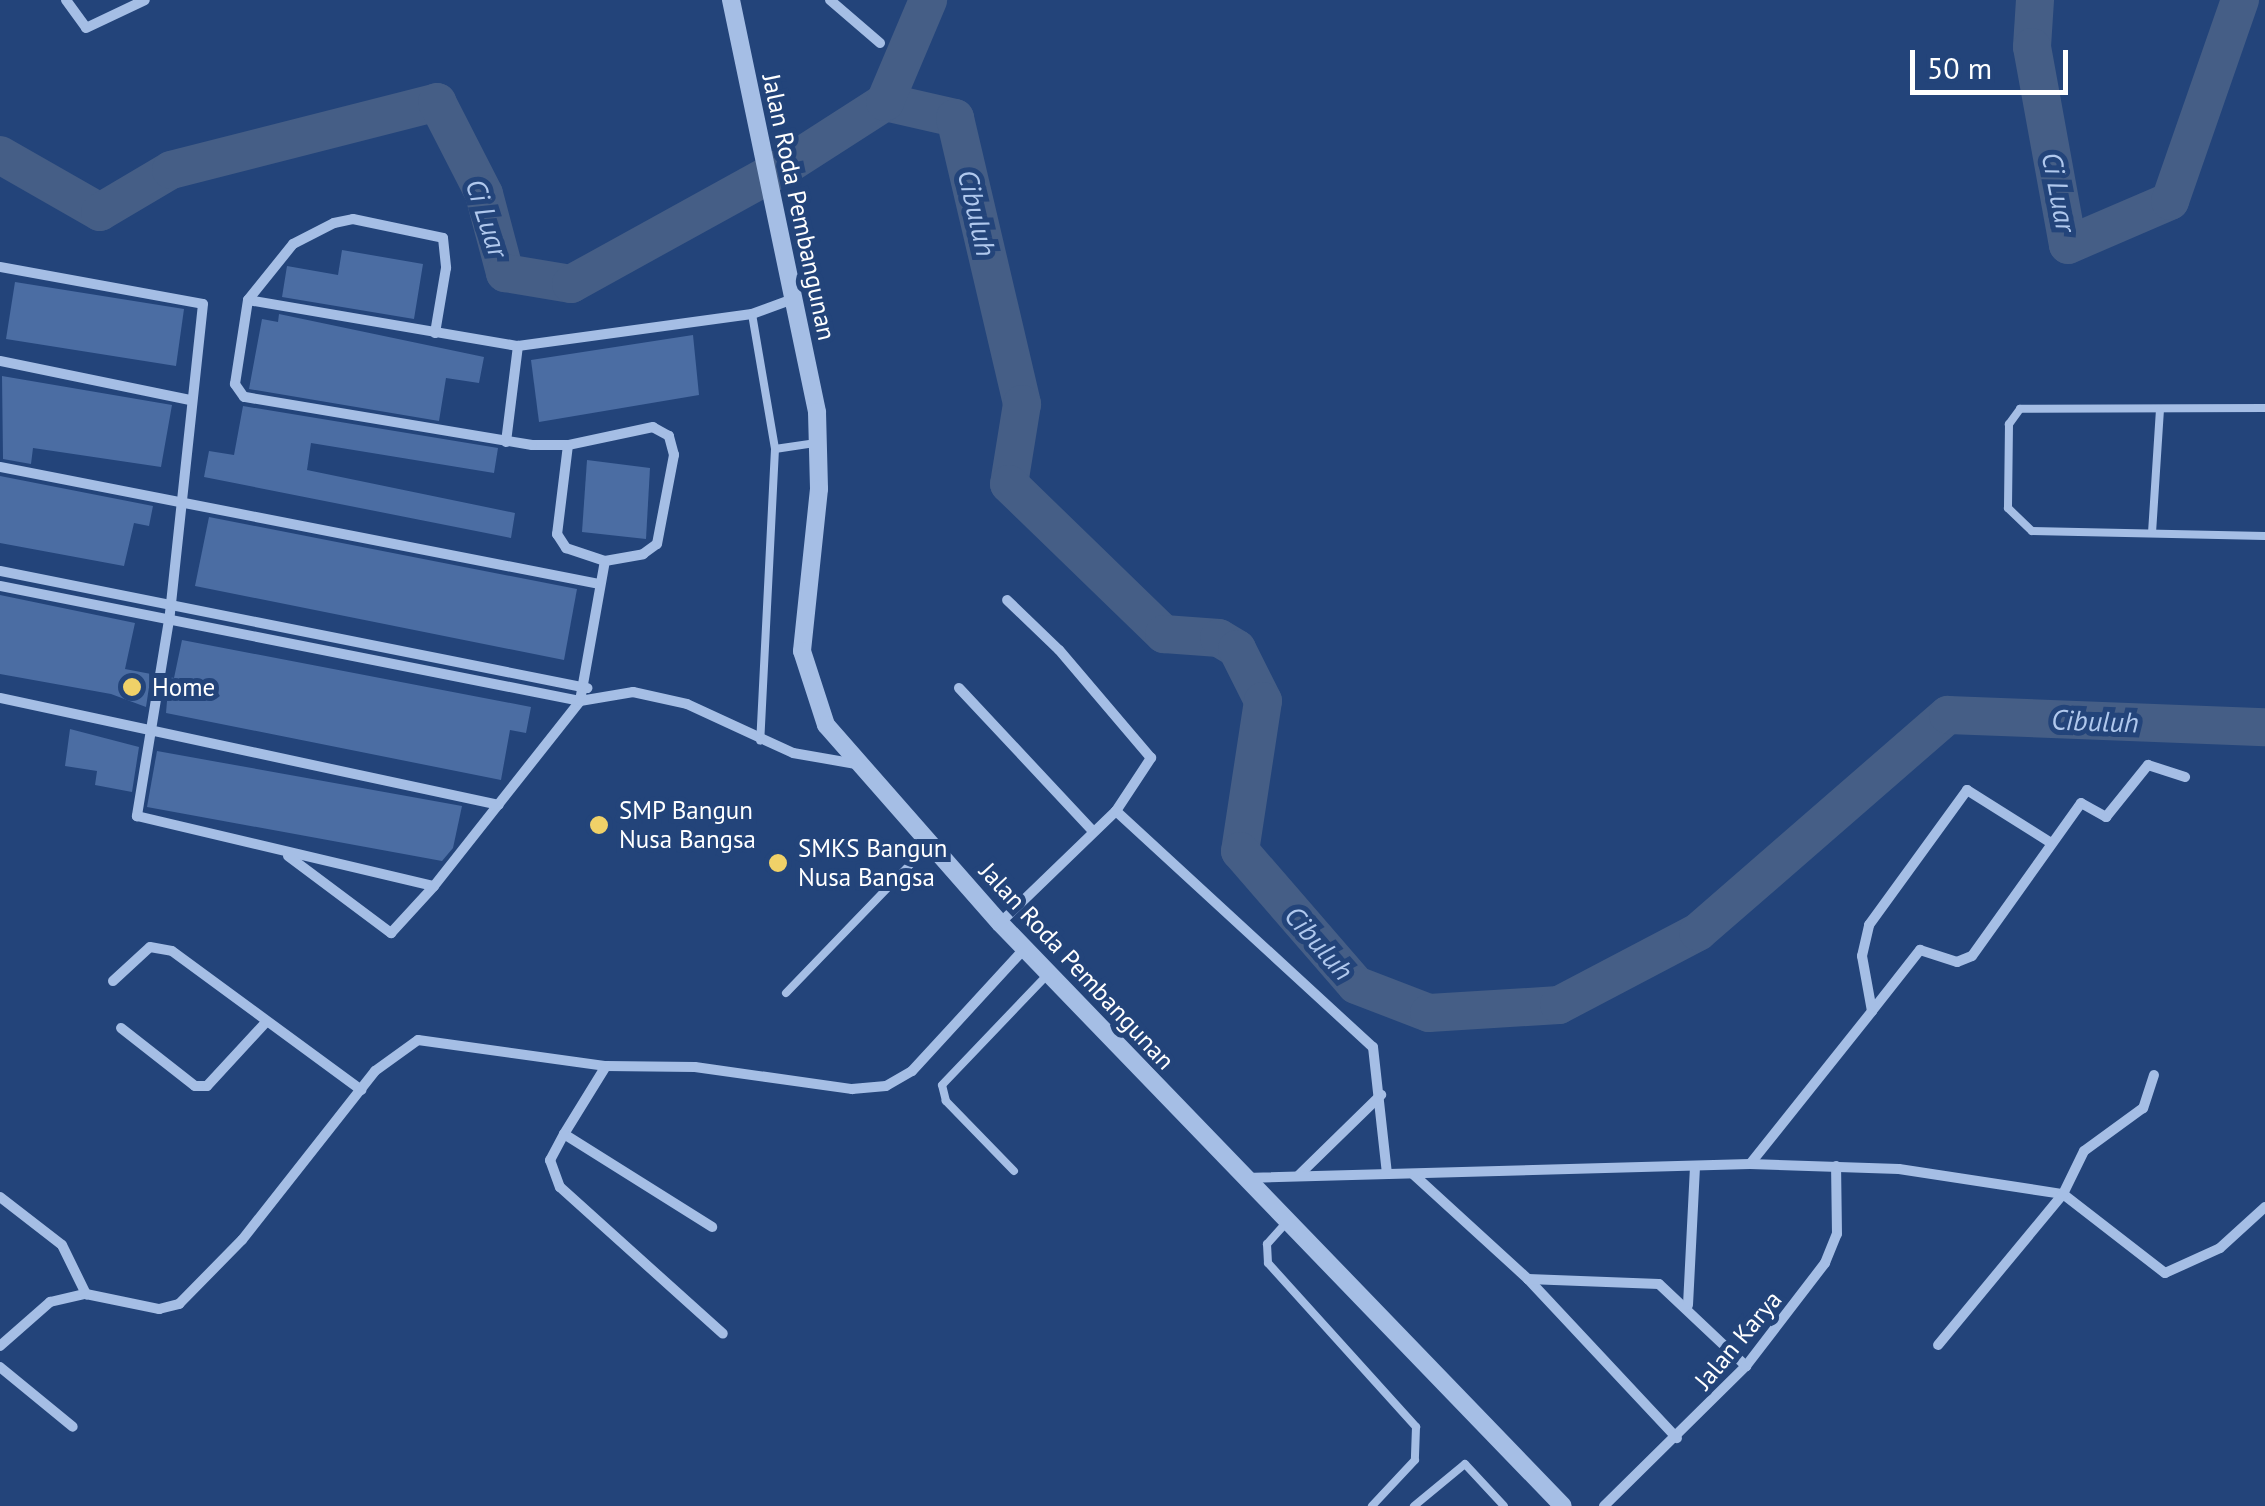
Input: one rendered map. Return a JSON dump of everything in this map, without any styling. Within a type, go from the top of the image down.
[{"type":"street","points":[[66,0],[86,28],[145,0]]},
{"type":"street","name":"Jalan Roda Pembangunan","points":[[731,0],[818,443],[802,651],[826,725],[856,764],[1000,923],[1240,1178],[1562,1506]]},
{"type":"street","points":[[830,0],[880,43]]},
{"type":"street","points":[[435,333],[448,245],[425,231],[353,219],[334,223],[293,244],[248,300],[235,384],[244,397],[506,442],[568,445],[653,427],[672,442],[656,544],[643,554],[605,561],[560,543],[568,445]]},
{"type":"street","points":[[0,267],[203,304],[169,620],[148,729],[137,816],[434,886]]},
{"type":"street","points":[[248,300],[518,346],[752,314],[790,300]]},
{"type":"street","points":[[506,442],[518,346]]},
{"type":"street","points":[[0,362],[190,400]]},
{"type":"street","points":[[0,467],[599,584]]},
{"type":"street","points":[[284,852],[391,933],[500,805],[580,701],[605,561]]},
{"type":"street","points":[[0,571],[583,686],[597,694]]},
{"type":"street","points":[[0,586],[580,701],[597,694],[633,692],[686,704],[760,740],[814,760],[856,764]]},
{"type":"street","points":[[1000,923],[1116,811],[1150,754],[1007,600]]},
{"type":"street","points":[[295,645],[298,628]]},
{"type":"street","points":[[959,688],[1093,832]]},
{"type":"street","points":[[0,698],[500,805]]},
{"type":"street","points":[[1750,1164],[1920,950],[1957,962],[1972,956],[2080,803],[2109,814],[2148,766],[2186,777]]},
{"type":"street","points":[[1872,1011],[1862,956],[1869,925],[1967,790],[2051,843]]},
{"type":"street","points":[[1116,811],[1373,1047],[1388,1173]]},
{"type":"street","points":[[113,981],[141,953],[161,947],[361,1090]]},
{"type":"street","points":[[0,1346],[50,1302],[86,1294],[126,1305],[179,1304],[242,1240],[375,1071],[418,1040],[606,1066],[695,1066],[852,1089],[886,1086],[912,1072],[1025,948]]},
{"type":"street","points":[[121,1028],[195,1086],[207,1086],[267,1021]]},
{"type":"street","points":[[606,1066],[550,1160],[560,1188],[723,1334]]},
{"type":"street","points":[[1938,1345],[2062,1194],[2084,1151],[2143,1108],[2154,1075]]},
{"type":"street","points":[[1299,1176],[1381,1095]]},
{"type":"street","points":[[564,1134],[712,1227]]},
{"type":"street","points":[[1240,1178],[1750,1164],[1898,1169],[2062,1194],[2164,1273],[2220,1248],[2265,1207]]},
{"type":"street","name":"Jalan Karya","points":[[1604,1506],[1746,1366],[1834,1246],[1836,1166]]},
{"type":"street","points":[[1688,1305],[1695,1167]]},
{"type":"street","points":[[1414,1174],[1528,1279],[1677,1438]]},
{"type":"street","points":[[0,1197],[62,1245],[86,1294]]},
{"type":"street","points":[[1528,1279],[1648,1280],[1688,1305],[1746,1366]]},
{"type":"street","points":[[0,1367],[73,1427]]},
{"type":"lane","points":[[752,314],[775,449],[760,740]]},
{"type":"lane","points":[[2265,408],[2020,410],[2010,424],[2008,508],[2023,528],[2265,536]]},
{"type":"lane","points":[[2152,533],[2160,410]]},
{"type":"lane","points":[[775,449],[818,443]]},
{"type":"lane","points":[[786,993],[930,844]]},
{"type":"lane","points":[[1014,1171],[946,1101],[942,1085],[1049,973]]},
{"type":"lane","points":[[1285,1224],[1267,1244],[1268,1263],[1416,1426],[1416,1460],[1372,1506]]},
{"type":"lane","points":[[1414,1506],[1465,1464],[1504,1506]]},
{"type":"building","points":[[342,250],[423,264],[414,319],[282,297],[287,266],[338,275]]},
{"type":"building","points":[[15,282],[184,309],[176,366],[6,339]]},
{"type":"building","points":[[279,314],[484,357],[479,383],[446,378],[439,421],[249,389],[262,319],[278,322]]},
{"type":"building","points":[[693,335],[699,395],[539,422],[531,360]]},
{"type":"building","points":[[2,376],[172,405],[161,467],[33,448],[31,464],[3,459]]},
{"type":"building","points":[[243,406],[498,448],[494,473],[311,443],[307,470],[515,513],[511,538],[204,477],[209,451],[234,455]]},
{"type":"building","points":[[587,460],[650,468],[646,539],[582,532]]},
{"type":"building","points":[[0,476],[153,506],[149,526],[134,523],[124,566],[0,543]]},
{"type":"building","points":[[209,517],[577,589],[564,660],[195,586]]},
{"type":"building","points":[[0,595],[135,623],[125,669],[151,674],[146,707],[111,694],[0,674]]},
{"type":"building","points":[[182,640],[531,707],[526,733],[510,730],[501,780],[166,713],[169,677],[174,678]]},
{"type":"building","points":[[70,729],[139,747],[132,792],[95,785],[97,771],[65,766]]},
{"type":"building","points":[[157,751],[462,806],[453,848],[442,861],[147,807]]},
{"type":"waterway","name":"Ci Luar","points":[[0,155],[100,212],[171,170],[437,102],[484,194],[505,273],[571,284],[787,165],[885,102],[928,0]]},
{"type":"waterway","name":"Ci Luar","points":[[2035,0],[2032,47],[2068,245],[2170,201],[2240,0]]},
{"type":"waterway","name":"Cibuluh","points":[[885,102],[955,118],[1022,404],[1009,484],[1164,634],[1219,638],[1237,649],[1263,701],[1240,851],[1356,985],[1429,1013],[1559,1005],[1698,932],[1948,715],[2265,727]]},
{"type":"place","name":"Home","points":[[132,687]]},
{"type":"place","name":"SMP Bangun Nusa Bangsa","points":[[599,825]]},
{"type":"place","name":"SMKS Bangun Nusa Bangsa","points":[[778,863]]}]
